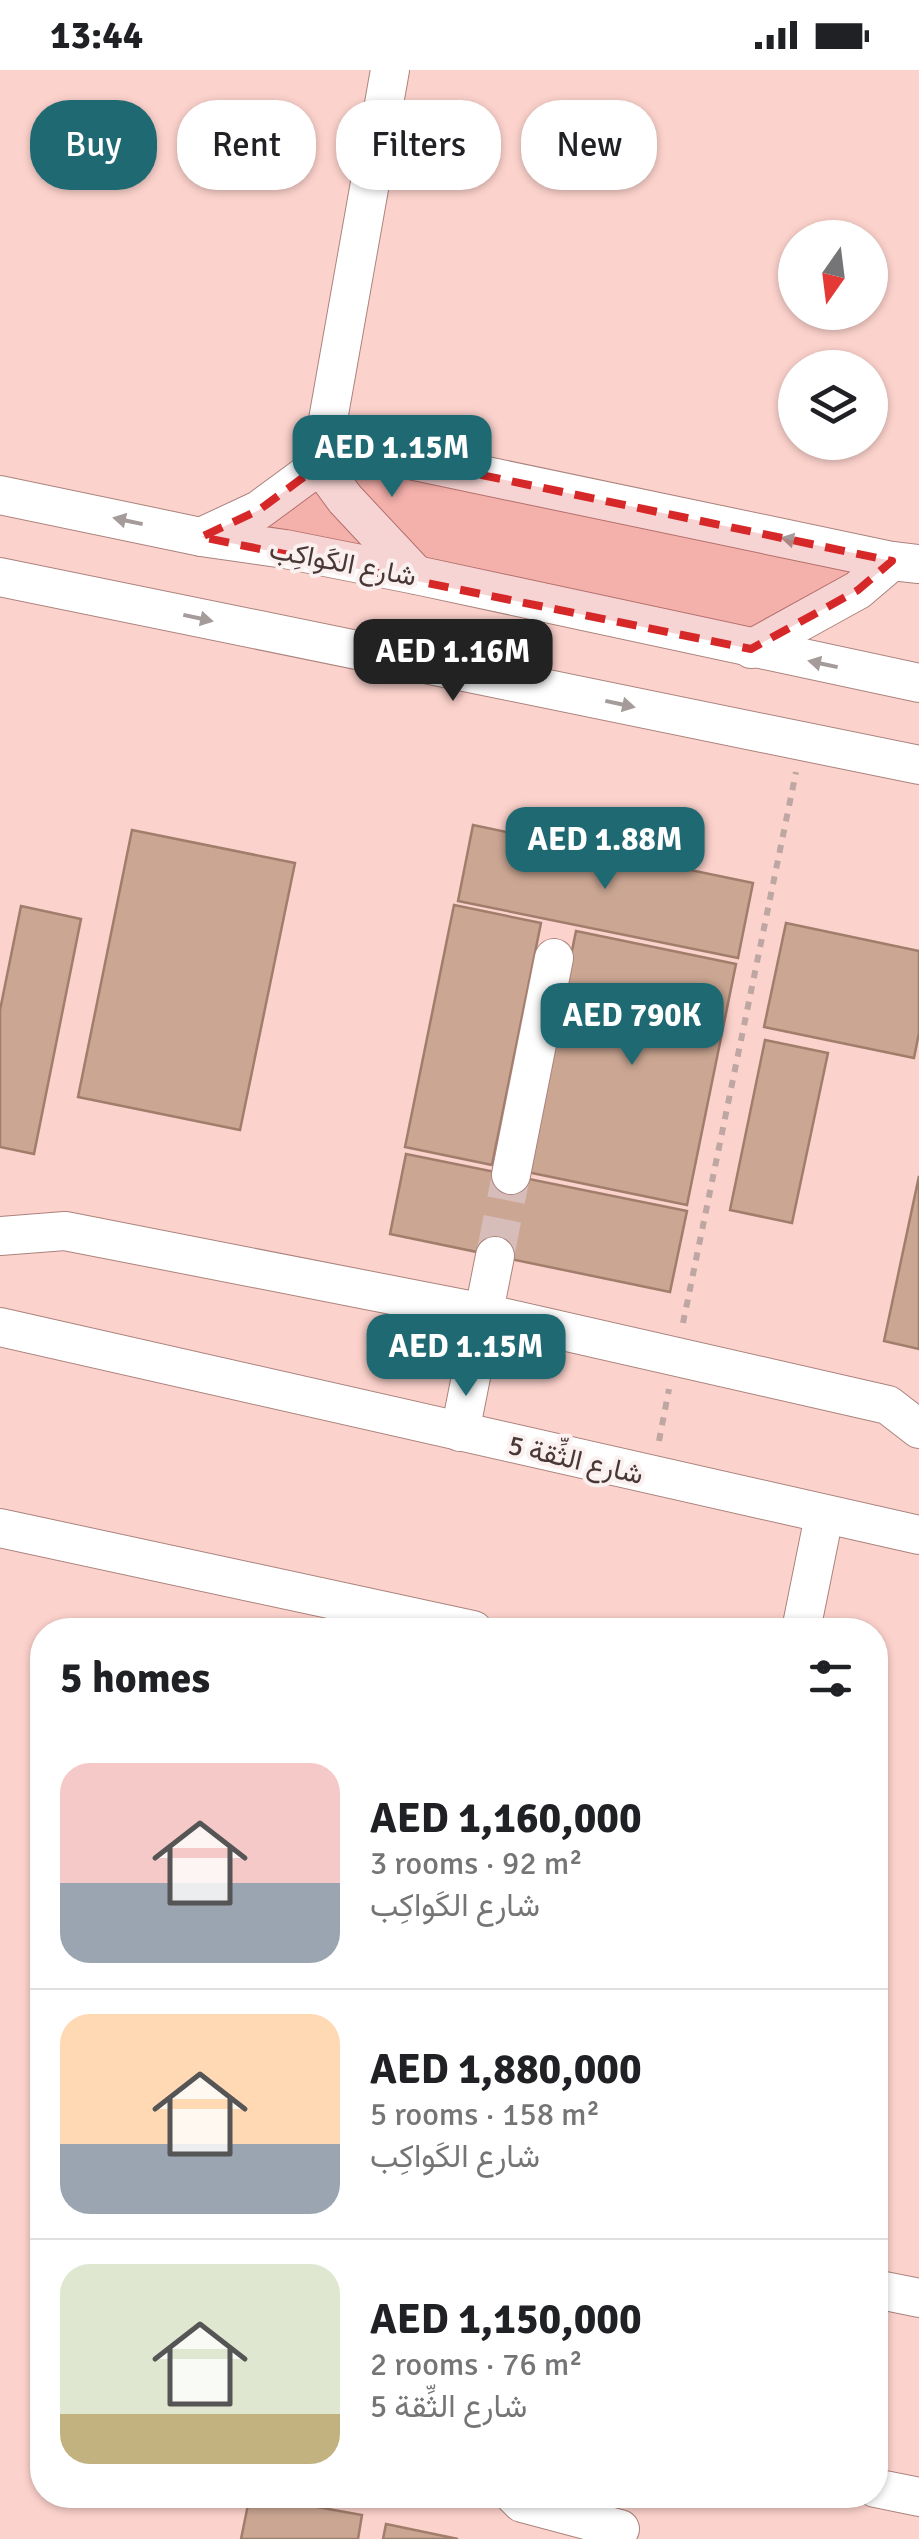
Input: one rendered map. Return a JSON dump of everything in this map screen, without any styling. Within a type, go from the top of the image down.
[{"type":"street","points":[[390,70],[322,454],[345,499],[416,575]]},
{"type":"street","points":[[200,536],[259,510],[322,454]]},
{"type":"street","points":[[322,454],[905,563]]},
{"type":"street","name":"شارع الكَواكِب","points":[[0,495],[416,575],[919,683]]},
{"type":"street","points":[[751,649],[905,563]]},
{"type":"street","points":[[0,577],[919,765]]},
{"type":"street","points":[[511,1175],[554,958]]},
{"type":"street","points":[[0,1236],[65,1231],[484,1313],[888,1405],[919,1429]]},
{"type":"street","points":[[460,1432],[495,1256]]},
{"type":"street","name":"شارع الثِّقة 5","points":[[0,1327],[919,1535]]},
{"type":"street","points":[[803,1618],[824,1516]]},
{"type":"street","points":[[0,1528],[417,1618]]},
{"type":"street","points":[[888,2291],[919,2298]]},
{"type":"street","points":[[888,2491],[919,2497]]},
{"type":"street","points":[[550,2508],[621,2521]]},
{"type":"path","points":[[652,1476],[802,741]]},
{"type":"highlighted area","points":[[324,442],[892,561],[858,590],[751,649],[201,537],[259,510],[320,465]]},
{"type":"shaded area","points":[[0,70],[919,70],[919,2539],[0,2539]]},
{"type":"building","points":[[473,825],[753,883],[738,958],[458,901]]},
{"type":"building","points":[[132,830],[295,863],[240,1130],[78,1097]]},
{"type":"building","points":[[454,905],[541,923],[492,1165],[405,1147]]},
{"type":"building","points":[[21,906],[81,919],[34,1154],[0,1147],[0,1010]]},
{"type":"building","points":[[786,923],[919,951],[919,1033],[914,1058],[764,1027]]},
{"type":"building","points":[[576,931],[736,964],[687,1205],[527,1172]]},
{"type":"building","points":[[765,1040],[828,1053],[792,1223],[730,1210]]},
{"type":"building","points":[[406,1154],[687,1211],[670,1292],[390,1234]]},
{"type":"building","points":[[919,1176],[919,1349],[884,1341]]},
{"type":"building","points":[[247,2508],[323,2508],[362,2515],[358,2539],[241,2539]]},
{"type":"building","points":[[386,2524],[458,2539],[383,2539]]},
{"type":"tunnel","points":[[495,1256],[511,1175]]}]
